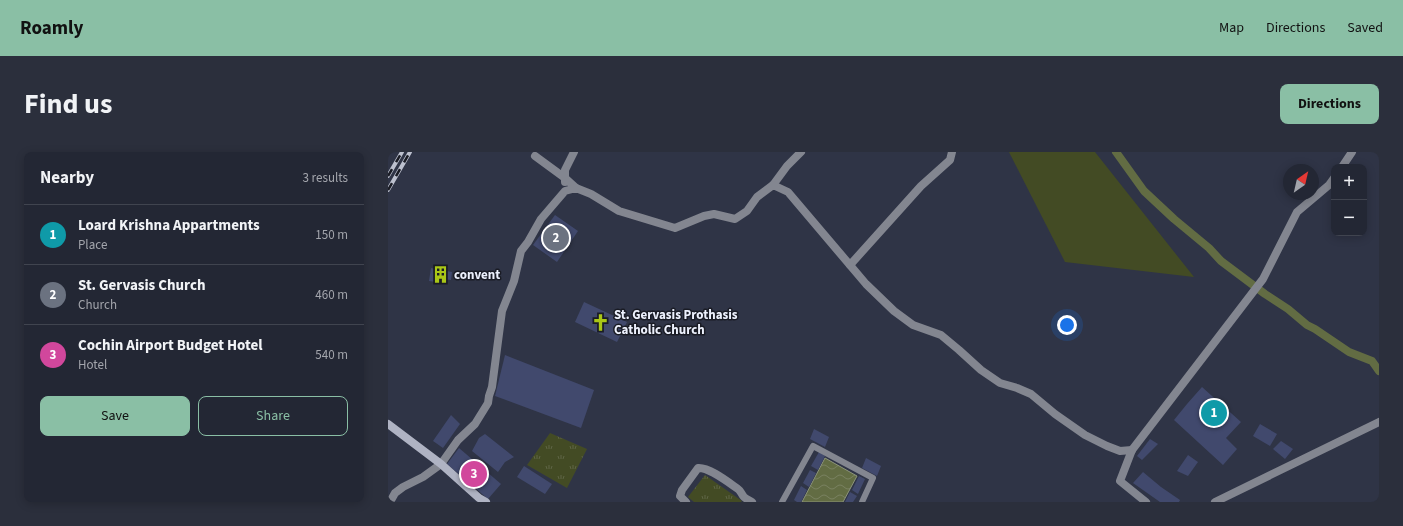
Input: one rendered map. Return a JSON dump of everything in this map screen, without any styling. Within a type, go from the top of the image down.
[{"type":"main road","points":[[388,424],[441,464],[479,498],[486,502]]},
{"type":"street","points":[[566,191],[565,170],[574,152]]},
{"type":"street","points":[[535,156],[576,188],[591,194],[619,211],[675,228],[704,216],[714,214],[734,219],[747,211],[757,198],[773,185],[787,166],[801,152]]},
{"type":"street","points":[[850,265],[921,186],[950,160],[952,152]]},
{"type":"street","points":[[1344,164],[1352,152]]},
{"type":"street","points":[[1146,502],[1120,481],[1132,450],[1263,280],[1297,212],[1331,182]]},
{"type":"street","points":[[773,185],[788,192],[866,284],[894,311],[913,325],[941,335],[981,370],[1000,383],[1031,394],[1055,414],[1085,435],[1120,451],[1132,450]]},
{"type":"street","points":[[390,502],[396,493],[403,487],[423,477],[441,464],[458,440],[475,424],[488,403],[488,396],[492,387],[502,311],[514,282],[520,252],[528,242],[541,219],[566,191],[576,188]]},
{"type":"street","points":[[1215,502],[1379,422]]},
{"type":"street","points":[[782,502],[813,446],[873,478],[862,502]]},
{"type":"street","points":[[686,502],[680,496],[682,490],[698,468],[708,470],[726,481],[738,489],[743,496],[750,501]]},
{"type":"green space","points":[[1009,152],[1095,152],[1194,277],[1065,262]]},
{"type":"green space","points":[[550,433],[587,449],[567,488],[527,465]]},
{"type":"green space","points":[[705,475],[742,501],[694,502],[688,497]]},
{"type":"water","points":[[825,458],[857,476],[843,502],[802,502]]},
{"type":"building","points":[[555,215],[578,231],[557,262],[533,245]]},
{"type":"building","name":"convent","points":[[431,268],[452,272],[451,280],[442,279],[441,283],[429,281]]},
{"type":"building","name":"St. Gervasis Prothasis Catholic Church","points":[[584,302],[627,322],[617,342],[575,322]]},
{"type":"building","points":[[505,355],[594,390],[581,428],[495,396]]},
{"type":"building","points":[[1202,387],[1241,422],[1226,438],[1237,449],[1223,465],[1174,420]]},
{"type":"building","points":[[451,415],[460,424],[443,448],[433,441]]},
{"type":"building","points":[[1260,424],[1277,434],[1270,446],[1253,436]]},
{"type":"building","points":[[814,429],[829,437],[825,447],[810,439]]},
{"type":"building","points":[[485,434],[514,457],[505,462],[498,472],[472,451],[479,438]]},
{"type":"building","points":[[1150,439],[1158,444],[1142,460],[1137,456]]},
{"type":"building","points":[[1281,441],[1293,449],[1285,459],[1273,449]]},
{"type":"building","points":[[459,448],[501,484],[488,499],[447,464]]},
{"type":"building","points":[[819,452],[825,456],[818,470],[811,466]]},
{"type":"building","points":[[1188,455],[1198,462],[1188,476],[1177,471]]},
{"type":"building","points":[[866,458],[881,466],[877,476],[862,468]]},
{"type":"building","points":[[524,466],[552,484],[545,494],[517,477]]},
{"type":"building","points":[[810,470],[816,473],[809,487],[803,483]]},
{"type":"building","points":[[1143,472],[1180,500],[1179,502],[1160,502],[1133,483]]},
{"type":"building","points":[[859,476],[865,479],[858,494],[852,490]]},
{"type":"building","points":[[801,486],[807,490],[801,502],[797,502],[794,500]]},
{"type":"building","points":[[850,492],[857,496],[853,502],[845,502]]},
{"type":"waterway","points":[[1116,152],[1144,191],[1174,219],[1209,248],[1221,261],[1265,294],[1288,309],[1307,325],[1349,352],[1372,361],[1379,371]]},
{"type":"railway","points":[[388,176],[402,152]]},
{"type":"railway","points":[[388,190],[410,152]]},
{"type":"place","name":"St. Gervasis Church","points":[[556,238]]},
{"type":"place","name":"convent","points":[[441,275]]},
{"type":"place","name":"St. Gervasis Prothasis Catholic Church","points":[[601,322]]},
{"type":"place","name":"Loard Krishna Appartments","points":[[1214,413]]},
{"type":"place","name":"Cochin Airport Budget Hotel","points":[[474,474]]}]
